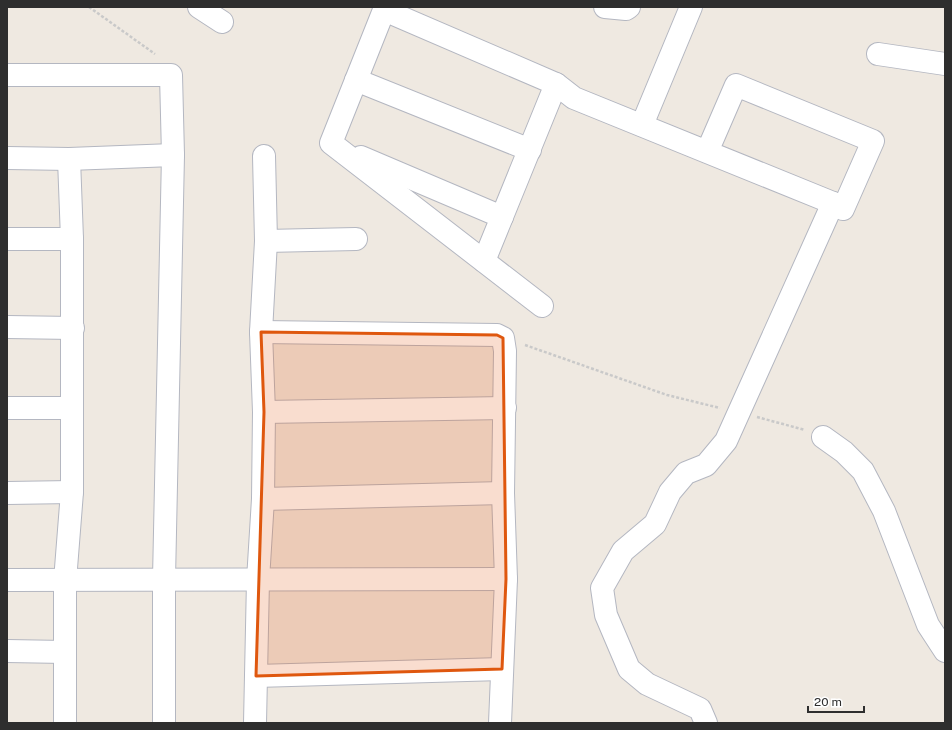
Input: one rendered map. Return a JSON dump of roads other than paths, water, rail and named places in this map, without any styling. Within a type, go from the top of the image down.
[{"type":"street","points":[[199,7],[222,22]]},
{"type":"street","points":[[642,125],[691,7]]},
{"type":"street","points":[[331,144],[384,10],[556,84],[574,98],[833,203],[843,209],[873,141],[736,85],[708,152]]},
{"type":"street","points":[[878,54],[945,64]]},
{"type":"street","points":[[7,75],[171,75],[174,155],[164,579],[164,723]]},
{"type":"street","points":[[356,80],[530,150]]},
{"type":"street","points":[[484,261],[556,84]]},
{"type":"street","points":[[331,144],[502,217]]},
{"type":"street","points":[[331,144],[542,306]]},
{"type":"street","points":[[7,158],[69,159],[174,155]]},
{"type":"street","points":[[255,723],[258,580],[263,499],[264,412],[261,332],[266,241],[264,156]]},
{"type":"street","points":[[65,723],[64,581],[72,492],[73,328],[69,159]]},
{"type":"street","points":[[706,723],[700,709],[647,684],[629,669],[606,614],[602,588],[623,551],[655,524],[670,492],[686,472],[706,465],[726,442],[833,203]]},
{"type":"street","points":[[7,239],[72,239]]},
{"type":"street","points":[[266,241],[356,239]]},
{"type":"street","points":[[7,326],[73,328]]},
{"type":"street","points":[[261,332],[497,335],[503,338],[505,351],[503,493],[506,579],[500,723]]},
{"type":"street","points":[[7,408],[72,408]]},
{"type":"street","points":[[264,412],[505,408]]},
{"type":"street","points":[[823,437],[844,452],[863,471],[884,511],[928,625],[945,651]]},
{"type":"street","points":[[7,493],[72,492]]},
{"type":"street","points":[[263,499],[503,493]]},
{"type":"street","points":[[7,580],[506,579]]},
{"type":"street","points":[[7,652],[65,652]]},
{"type":"street","points":[[256,676],[502,669]]}]
